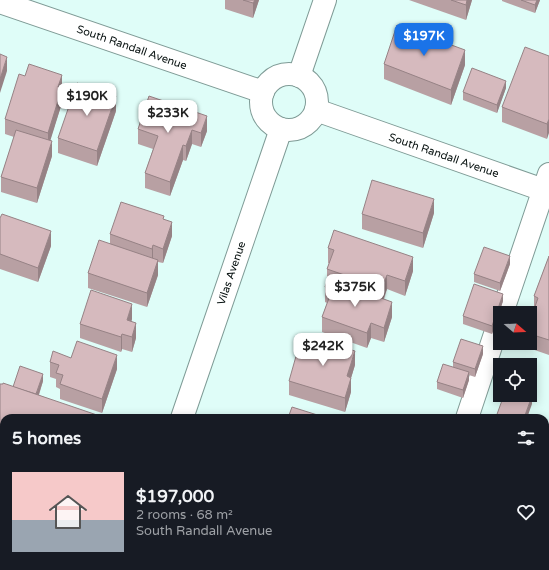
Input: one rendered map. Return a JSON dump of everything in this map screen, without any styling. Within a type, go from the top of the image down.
[{"type":"street","points":[[299,76],[325,0]]},
{"type":"street","name":"South Randall Avenue","points":[[0,2],[39,7],[264,92]]},
{"type":"street","points":[[291,74],[299,76],[307,80],[316,94],[316,110],[312,118],[306,124],[290,130],[281,129],[273,125],[266,118],[262,110],[264,92],[268,84],[282,75],[291,74]]},
{"type":"street","name":"South Randall Avenue","points":[[316,110],[547,185]]},
{"type":"street","name":"Vilas Avenue","points":[[183,414],[281,129]]},
{"type":"street","points":[[504,306],[547,185]]},
{"type":"street","points":[[468,414],[493,340]]},
{"type":"building","points":[[243,0],[255,0],[253,3]]},
{"type":"building","points":[[451,0],[467,0],[466,5]]},
{"type":"building","points":[[521,0],[537,0],[535,5]]},
{"type":"building","points":[[397,25],[465,50],[451,90],[384,64]]},
{"type":"building","points":[[525,47],[549,56],[549,119],[547,124],[502,107]]},
{"type":"building","points":[[0,54],[7,57],[0,79]]},
{"type":"building","points":[[29,64],[62,75],[58,87],[62,88],[48,133],[5,119],[19,74],[25,76]]},
{"type":"building","points":[[472,68],[506,81],[497,105],[463,92]]},
{"type":"building","points":[[77,83],[116,96],[97,151],[58,138]]},
{"type":"building","points":[[149,96],[207,116],[201,133],[192,130],[186,146],[183,145],[170,182],[145,173],[158,136],[138,129]]},
{"type":"building","points":[[16,130],[52,141],[37,188],[1,177]]},
{"type":"building","points":[[372,180],[434,199],[423,233],[362,214]]},
{"type":"building","points":[[121,202],[164,216],[163,219],[172,222],[163,249],[153,245],[152,249],[110,234]]},
{"type":"building","points":[[2,214],[51,231],[38,268],[0,254],[0,218]]},
{"type":"building","points":[[334,230],[413,257],[405,281],[387,275],[382,288],[327,269],[334,250],[328,248]]},
{"type":"building","points":[[99,240],[158,260],[147,293],[88,273]]},
{"type":"building","points":[[484,247],[510,256],[500,283],[474,274]]},
{"type":"building","points":[[549,256],[549,340],[537,336],[537,306],[535,306],[538,298],[534,296]]},
{"type":"building","points":[[328,279],[392,302],[384,328],[371,323],[367,333],[322,317],[332,290],[325,287]]},
{"type":"building","points":[[474,284],[503,294],[499,306],[493,306],[492,326],[463,316]]},
{"type":"building","points":[[91,290],[132,304],[127,320],[136,323],[132,337],[122,334],[121,337],[80,324]]},
{"type":"building","points":[[302,335],[355,351],[347,376],[351,378],[345,398],[289,381]]},
{"type":"building","points":[[461,339],[483,346],[475,369],[453,362]]},
{"type":"building","points":[[77,341],[117,355],[102,399],[60,384],[63,375],[56,373],[59,365],[50,362],[53,351],[71,358]]},
{"type":"building","points":[[443,364],[469,372],[463,390],[437,382]]},
{"type":"building","points":[[20,366],[43,374],[36,394],[13,387]]},
{"type":"building","points":[[0,384],[94,414],[0,414]]},
{"type":"building","points":[[501,402],[530,402],[525,414],[497,414]]},
{"type":"building","points":[[292,407],[314,414],[289,414]]}]
